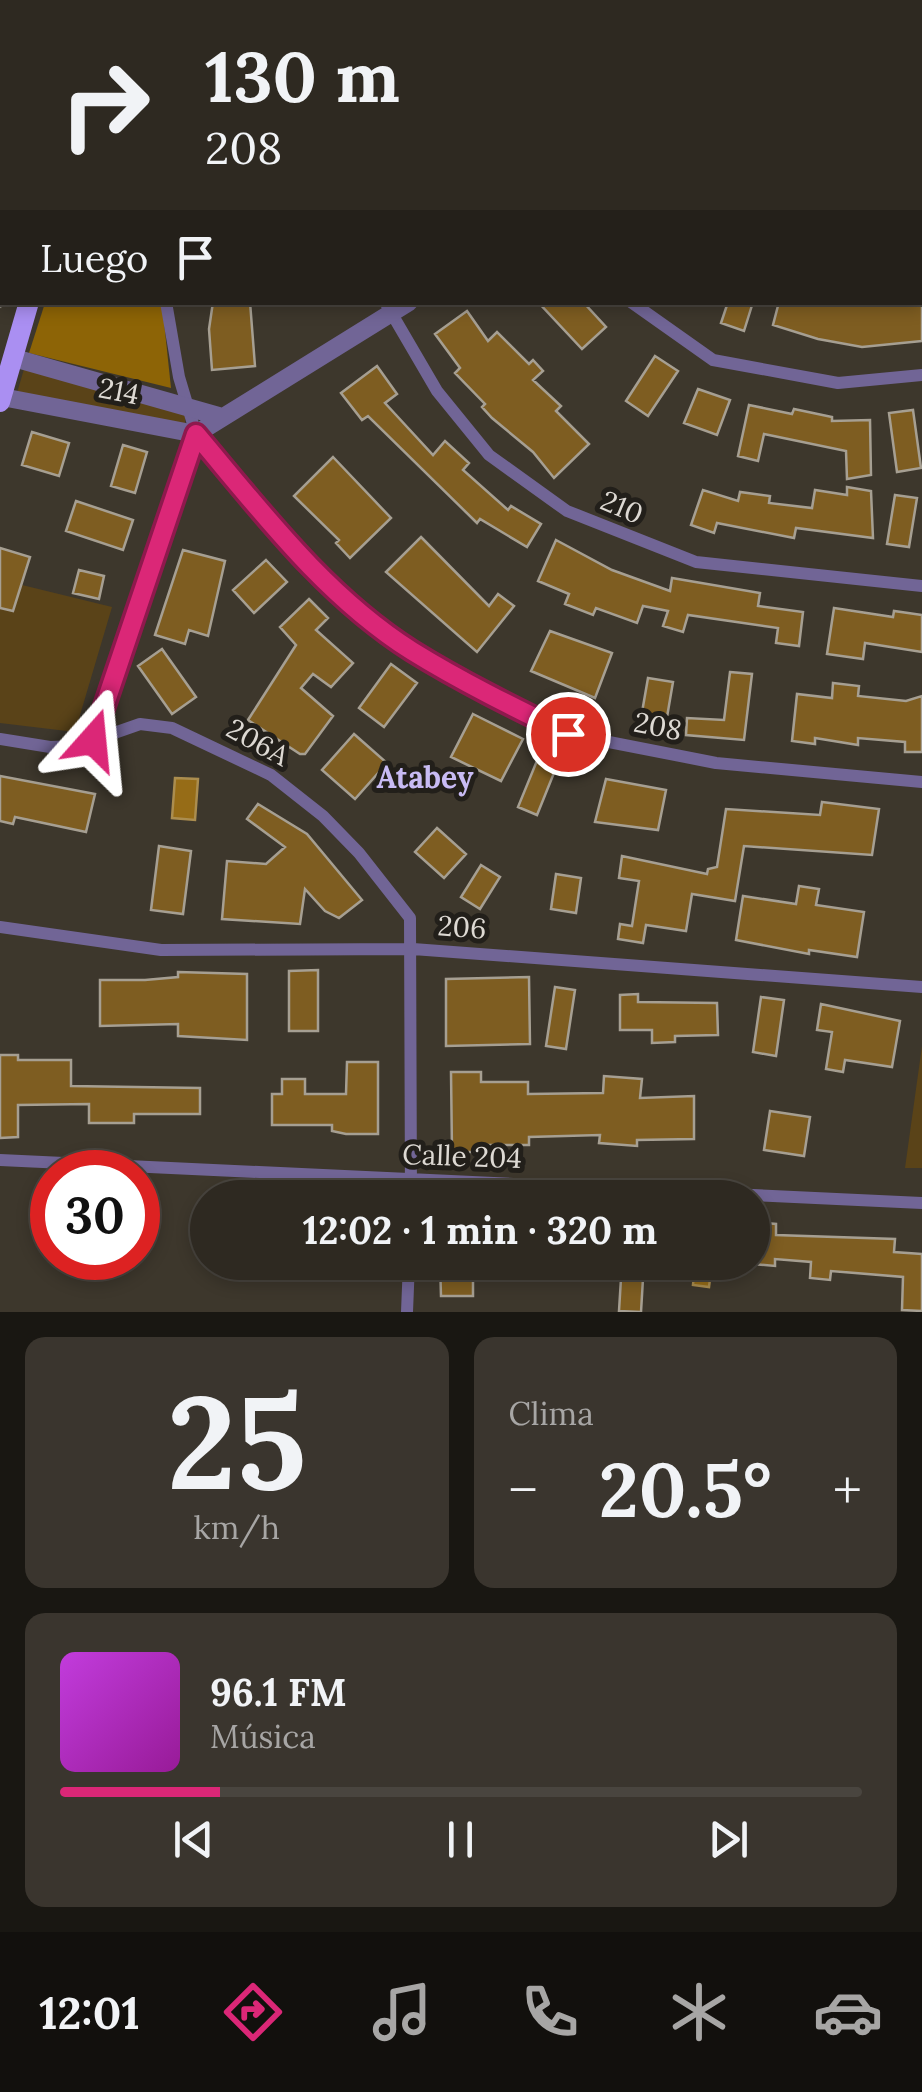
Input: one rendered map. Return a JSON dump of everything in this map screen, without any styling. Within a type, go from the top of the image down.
[{"type":"main road","points":[[1,400],[28,305]]},
{"type":"street","name":"208","points":[[167,305],[186,407],[196,434],[285,540],[345,598],[410,649],[568,734],[716,763],[922,782]]},
{"type":"street","points":[[636,305],[714,360],[838,383],[922,375]]},
{"type":"street","points":[[93,740],[196,434],[387,309]]},
{"type":"street","name":"210","points":[[387,309],[437,392],[489,455],[568,511],[696,562],[922,586]]},
{"type":"street","name":"214","points":[[14,358],[222,418]]},
{"type":"street","name":"214","points":[[1,400],[196,434]]},
{"type":"street","name":"206A","points":[[0,738],[50,747],[77,746],[140,724],[172,728],[271,775],[323,816],[401,902],[410,918],[412,1179]]},
{"type":"street","name":"206","points":[[0,928],[161,950],[413,949],[922,987]]},
{"type":"street","name":"Calle 204","points":[[0,1160],[922,1204]]},
{"type":"street","points":[[407,1312],[408,1280]]},
{"type":"shaded area","points":[[44,305],[162,305],[171,388],[29,353]]},
{"type":"shaded area","points":[[24,369],[185,415],[185,427],[17,393]]},
{"type":"shaded area","points":[[22,585],[112,607],[75,732],[0,723],[0,608],[13,611]]},
{"type":"shaded area","points":[[175,778],[198,779],[195,820],[172,818]]},
{"type":"shaded area","points":[[922,1046],[922,1168],[905,1168]]},
{"type":"shaded area","points":[[693,1280],[710,1280],[709,1287],[693,1285]]},
{"type":"building","points":[[213,305],[250,305],[255,366],[212,370],[209,329]]},
{"type":"building","points":[[541,305],[586,305],[606,327],[582,349]]},
{"type":"building","points":[[727,305],[752,305],[744,331],[721,323]]},
{"type":"building","points":[[778,305],[922,305],[922,341],[862,347],[773,325]]},
{"type":"building","points":[[467,311],[488,341],[497,332],[529,364],[533,360],[543,371],[533,380],[561,406],[556,411],[589,444],[554,478],[533,452],[492,418],[482,407],[485,404],[455,373],[460,368],[435,334]]},
{"type":"building","points":[[655,356],[678,371],[648,416],[626,401]]},
{"type":"building","points":[[377,366],[397,394],[385,403],[433,455],[445,441],[469,463],[463,470],[508,510],[511,506],[541,524],[527,547],[480,519],[477,523],[368,416],[362,420],[341,393]]},
{"type":"building","points":[[698,389],[730,400],[717,435],[684,423]]},
{"type":"building","points":[[749,405],[792,414],[794,409],[832,417],[832,421],[870,420],[871,475],[847,479],[846,451],[764,434],[758,461],[738,456]]},
{"type":"building","points":[[913,410],[921,468],[897,472],[889,413]]},
{"type":"building","points":[[32,432],[69,443],[59,476],[22,465]]},
{"type":"building","points":[[123,445],[147,452],[135,493],[111,486]]},
{"type":"building","points":[[333,457],[391,518],[350,558],[336,543],[339,540],[294,496]]},
{"type":"building","points":[[847,487],[871,491],[873,538],[796,528],[794,538],[717,523],[714,533],[691,525],[703,490],[738,501],[740,492],[770,496],[769,503],[812,508],[815,490],[847,495]]},
{"type":"building","points":[[895,495],[917,498],[909,547],[887,544]]},
{"type":"building","points":[[76,501],[133,520],[123,550],[66,531]]},
{"type":"building","points":[[421,537],[489,606],[498,594],[514,606],[477,652],[386,572]]},
{"type":"building","points":[[556,540],[612,570],[670,591],[672,578],[760,593],[758,606],[803,612],[799,646],[776,643],[778,628],[688,615],[683,632],[663,626],[668,611],[643,606],[637,623],[596,608],[593,615],[565,604],[569,594],[538,581]]},
{"type":"building","points":[[0,548],[30,557],[13,611],[0,608]]},
{"type":"building","points":[[183,550],[225,561],[208,636],[189,630],[185,644],[155,635]]},
{"type":"building","points":[[266,560],[287,582],[254,613],[233,590]]},
{"type":"building","points":[[79,570],[104,576],[99,599],[73,593]]},
{"type":"building","points":[[309,599],[328,618],[316,630],[353,663],[331,687],[313,674],[301,688],[333,716],[305,754],[300,754],[248,720],[296,645],[280,627]]},
{"type":"building","points":[[834,608],[893,617],[894,611],[922,615],[922,652],[865,643],[863,659],[827,654]]},
{"type":"building","points":[[550,631],[612,653],[595,698],[531,671]]},
{"type":"building","points":[[162,649],[196,697],[172,714],[138,666]]},
{"type":"building","points":[[391,664],[417,683],[384,727],[359,708]]},
{"type":"building","points":[[730,672],[752,674],[744,740],[686,735],[687,718],[724,720]]},
{"type":"building","points":[[648,678],[673,682],[666,723],[641,718]]},
{"type":"building","points":[[833,683],[859,686],[858,696],[906,701],[922,696],[922,752],[905,752],[905,742],[858,738],[858,745],[815,738],[815,744],[792,741],[797,694],[832,698]]},
{"type":"building","points":[[473,714],[523,739],[501,781],[451,757]]},
{"type":"building","points":[[354,734],[387,763],[355,799],[322,770]]},
{"type":"building","points":[[541,751],[560,758],[537,815],[518,807]]},
{"type":"building","points":[[0,776],[95,794],[86,832],[15,817],[13,824],[0,821]]},
{"type":"building","points":[[606,779],[666,790],[658,830],[595,822]]},
{"type":"building","points":[[822,802],[879,809],[872,855],[744,846],[735,901],[692,894],[686,931],[646,925],[643,943],[618,939],[620,924],[632,926],[639,881],[619,878],[622,856],[707,874],[708,869],[717,867],[726,809],[820,815]]},
{"type":"building","points":[[258,804],[307,834],[362,900],[339,918],[325,911],[305,889],[300,924],[222,919],[227,861],[266,864],[285,847],[247,819]]},
{"type":"building","points":[[437,828],[466,854],[444,878],[415,852]]},
{"type":"building","points":[[159,846],[191,851],[183,914],[151,910]]},
{"type":"building","points":[[481,865],[500,877],[480,909],[461,897]]},
{"type":"building","points":[[556,874],[581,878],[576,913],[551,909]]},
{"type":"building","points":[[799,886],[819,889],[816,905],[864,912],[857,957],[809,950],[809,954],[736,940],[743,896],[796,904]]},
{"type":"building","points":[[318,970],[318,1031],[289,1031],[289,971]]},
{"type":"building","points":[[178,972],[247,974],[247,1040],[178,1036],[178,1024],[100,1026],[100,980],[178,977]]},
{"type":"building","points":[[529,977],[530,1044],[446,1046],[446,979]]},
{"type":"building","points":[[555,987],[575,990],[566,1049],[546,1046]]},
{"type":"building","points":[[638,994],[638,1002],[717,1003],[718,1035],[675,1036],[675,1042],[652,1043],[652,1030],[620,1030],[620,995]]},
{"type":"building","points":[[761,997],[784,1000],[776,1056],[753,1052]]},
{"type":"building","points":[[821,1004],[900,1021],[892,1067],[845,1060],[843,1072],[826,1069],[832,1032],[817,1030]]},
{"type":"building","points":[[0,1055],[18,1055],[18,1060],[71,1060],[71,1086],[200,1088],[200,1114],[134,1114],[134,1123],[89,1123],[89,1104],[18,1105],[18,1137],[0,1138]]},
{"type":"building","points":[[347,1062],[378,1062],[378,1134],[346,1134],[332,1131],[332,1125],[272,1125],[272,1094],[282,1094],[282,1079],[305,1079],[305,1094],[346,1094]]},
{"type":"building","points":[[451,1072],[481,1072],[481,1082],[528,1082],[528,1094],[603,1093],[604,1076],[642,1079],[640,1098],[694,1096],[694,1139],[637,1140],[637,1146],[599,1143],[600,1135],[529,1137],[529,1145],[482,1145],[482,1152],[452,1152]]},
{"type":"building","points":[[770,1111],[810,1117],[804,1156],[764,1150]]},
{"type":"building","points":[[770,1224],[776,1224],[776,1235],[895,1239],[894,1252],[922,1254],[922,1311],[902,1310],[903,1277],[831,1271],[830,1280],[810,1278],[811,1262],[775,1259],[775,1266],[770,1266]]},
{"type":"building","points":[[441,1280],[473,1280],[473,1296],[441,1296]]},
{"type":"building","points":[[621,1280],[643,1280],[641,1312],[619,1311]]},
{"type":"district","name":"Atabey","points":[[425,778]]},
{"type":"route","points":[[93,740],[196,434],[285,540],[345,598],[410,649],[489,695],[568,734]]}]
